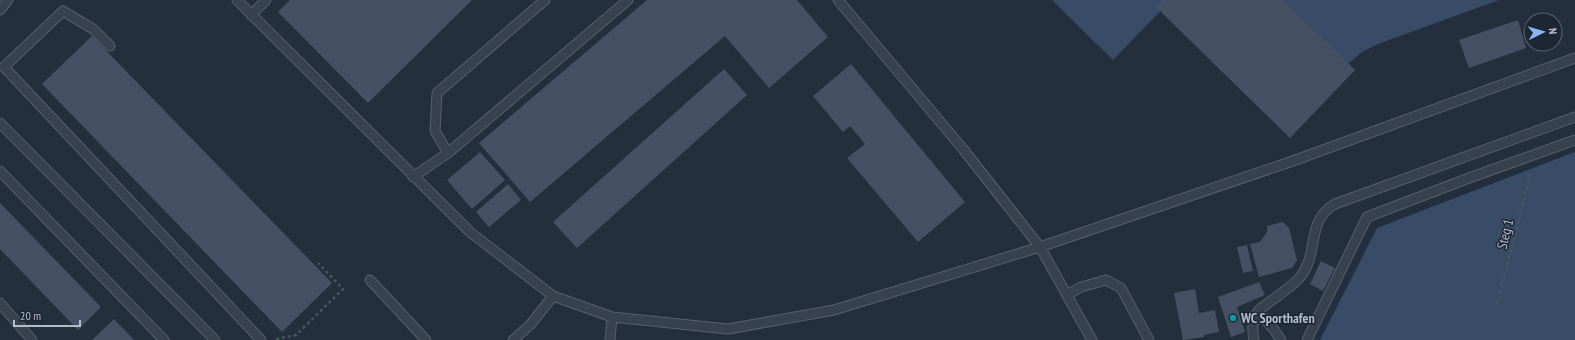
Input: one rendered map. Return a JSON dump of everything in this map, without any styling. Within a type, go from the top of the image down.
[{"type":"lane","points":[[0,10],[8,0]]},
{"type":"lane","points":[[237,0],[413,177],[470,232],[553,296],[612,317],[728,329],[834,310],[1040,247],[1290,162],[1575,58]]},
{"type":"lane","points":[[251,15],[266,0]]},
{"type":"lane","points":[[448,153],[435,131],[437,93],[545,0]]},
{"type":"lane","points":[[413,177],[448,153],[628,0]]},
{"type":"lane","points":[[838,0],[964,149],[1040,247],[1092,340]]},
{"type":"lane","points":[[110,46],[93,29],[63,11],[2,69],[261,340]]},
{"type":"lane","points":[[1254,340],[1254,319],[1258,311],[1301,276],[1308,260],[1321,215],[1327,208],[1575,116]]},
{"type":"lane","points":[[0,123],[215,340]]},
{"type":"lane","points":[[1307,340],[1367,217],[1575,140]]},
{"type":"lane","points":[[0,171],[164,340]]},
{"type":"lane","points":[[370,280],[426,340]]},
{"type":"lane","points":[[1067,295],[1081,287],[1106,280],[1122,288],[1149,340]]},
{"type":"lane","points":[[513,340],[530,325],[553,296]]},
{"type":"lane","points":[[0,303],[32,340]]},
{"type":"lane","points":[[1258,311],[1275,331],[1280,340]]},
{"type":"lane","points":[[610,340],[612,317]]},
{"type":"path","name":"Steg 1","points":[[1497,305],[1532,168]]},
{"type":"path","points":[[273,340],[296,335],[343,289],[318,263]]},
{"type":"water","points":[[1052,0],[1171,0],[1113,60]]},
{"type":"water","points":[[1193,0],[1499,0],[1378,44],[1362,52],[1347,65]]},
{"type":"water","points":[[1575,152],[1575,340],[1320,340],[1377,228]]},
{"type":"building","points":[[290,0],[472,0],[368,103],[278,12]]},
{"type":"building","points":[[647,0],[797,0],[828,37],[769,88],[725,36],[530,202],[479,143]]},
{"type":"building","points":[[1163,0],[1283,0],[1355,70],[1290,138],[1156,7]]},
{"type":"building","points":[[1518,20],[1523,38],[1523,49],[1469,68],[1459,40]]},
{"type":"building","points":[[92,36],[332,283],[282,332],[42,84]]},
{"type":"building","points":[[851,64],[965,202],[918,242],[847,158],[865,144],[850,126],[843,132],[813,96]]},
{"type":"building","points":[[724,69],[747,95],[577,248],[553,222]]},
{"type":"building","points":[[480,152],[505,180],[472,209],[447,180]]},
{"type":"building","points":[[508,184],[521,200],[489,227],[476,212]]},
{"type":"building","points":[[0,203],[101,307],[78,330],[0,249]]},
{"type":"building","points":[[1283,222],[1289,228],[1297,260],[1292,268],[1259,277],[1250,244],[1260,242],[1267,232],[1267,226]]},
{"type":"building","points":[[1247,245],[1253,271],[1243,273],[1237,247]]},
{"type":"building","points":[[1321,261],[1335,268],[1323,291],[1310,284]]},
{"type":"building","name":"WC Sporthafen","points":[[1259,282],[1265,295],[1237,307],[1245,332],[1231,337],[1218,297]]},
{"type":"building","points":[[1195,289],[1199,313],[1215,310],[1219,332],[1204,335],[1204,337],[1183,340],[1174,293]]},
{"type":"building","points":[[114,319],[134,340],[92,340]]},
{"type":"place","name":"WC Sporthafen","points":[[1233,318]]}]
